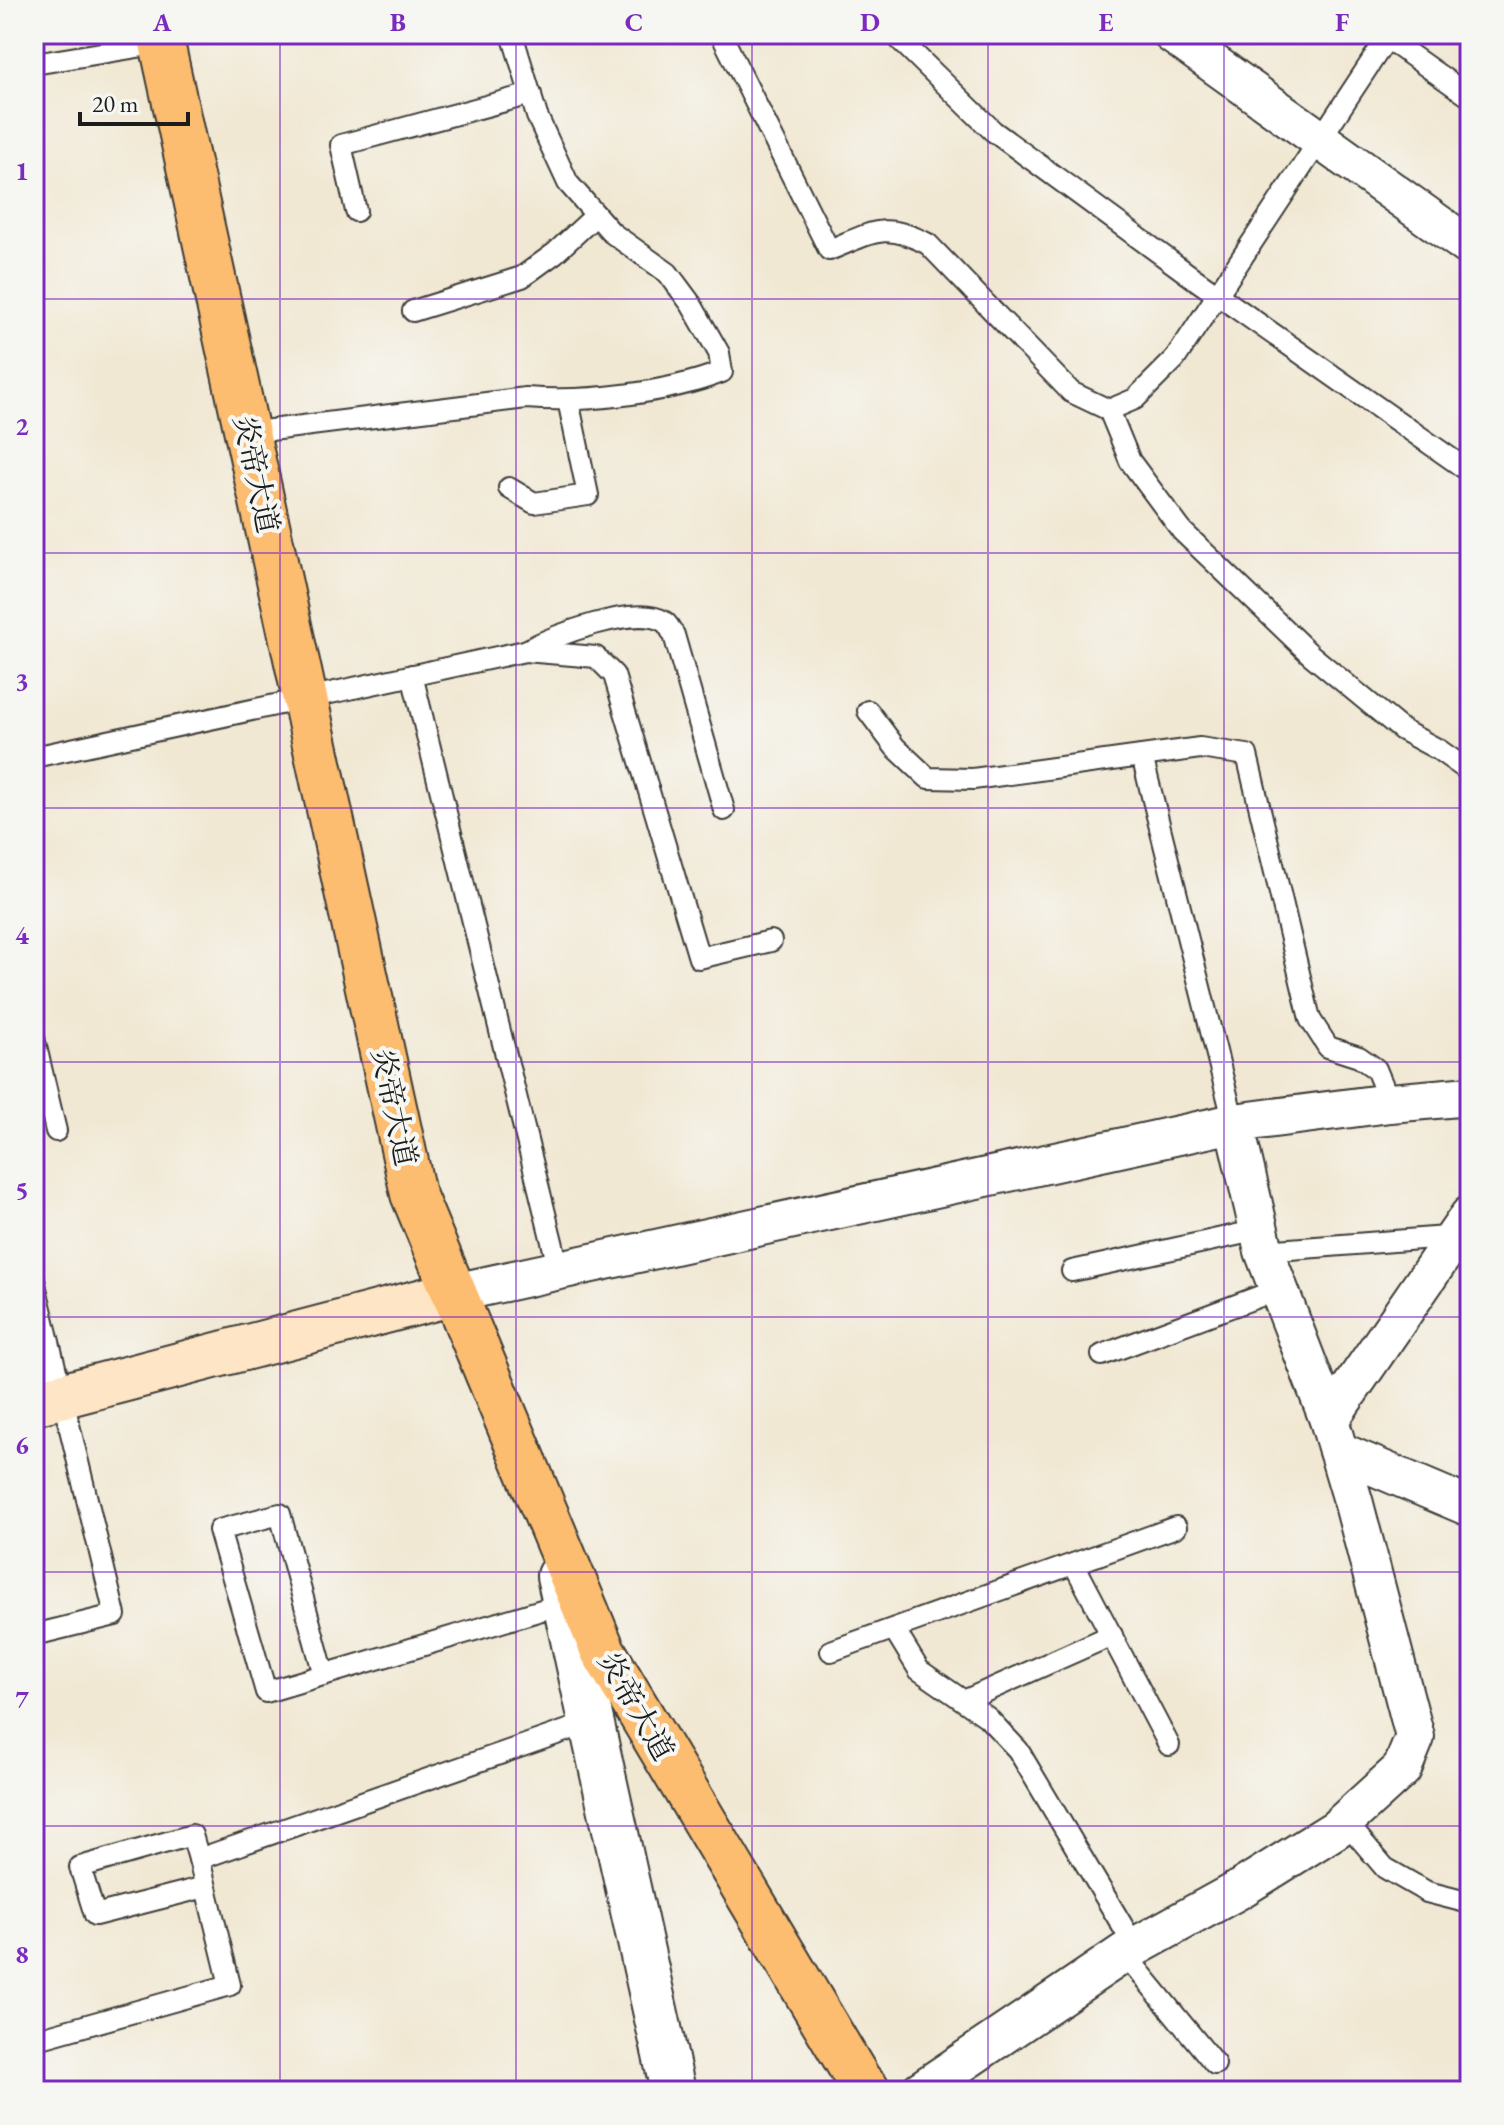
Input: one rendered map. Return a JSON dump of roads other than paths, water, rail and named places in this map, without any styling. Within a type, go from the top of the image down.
[{"type":"main road","name":"炎帝大道","points":[[161,39],[413,1194],[603,1651],[859,2081],[868,2091]]},
{"type":"main road","points":[[48,1400],[454,1293]]},
{"type":"street","points":[[1172,34],[1470,247]]},
{"type":"street","points":[[454,1293],[1234,1123],[1470,1096]]},
{"type":"street","points":[[920,2091],[1129,1950],[1240,1889],[1345,1821],[1402,1769],[1415,1737],[1334,1436],[1262,1241],[1234,1123]]},
{"type":"street","points":[[1334,1436],[1466,1231]]},
{"type":"street","points":[[1334,1436],[1470,1507]]},
{"type":"street","points":[[545,1511],[673,2091]]},
{"type":"lane","points":[[247,433],[526,398],[568,400],[696,382],[722,372],[719,353],[691,304],[668,273],[612,233],[568,183],[537,116],[512,34]]},
{"type":"lane","points":[[721,34],[829,250],[878,231],[905,232],[928,244],[1071,392],[1109,410],[1130,461],[1182,531],[1311,655],[1402,730],[1439,750],[1470,772]]},
{"type":"lane","points":[[894,34],[993,131],[1216,295],[1470,472]]},
{"type":"lane","points":[[34,64],[161,39]]},
{"type":"lane","points":[[1109,410],[1135,399],[1175,359],[1320,138],[1396,39],[1470,97]]},
{"type":"lane","points":[[356,211],[341,145],[531,94]]},
{"type":"lane","points":[[413,311],[522,277],[555,253],[596,215]]},
{"type":"lane","points":[[509,488],[534,503],[588,495],[568,400]]},
{"type":"lane","points":[[34,757],[525,651],[550,638],[589,625],[642,614],[665,621],[674,635],[724,810]]},
{"type":"lane","points":[[525,651],[596,657],[614,675],[699,958],[771,941]]},
{"type":"lane","points":[[412,675],[559,1270]]},
{"type":"lane","points":[[868,711],[895,747],[928,778],[973,779],[1200,748],[1247,755],[1310,1019],[1328,1047],[1359,1057],[1376,1069],[1390,1103]]},
{"type":"lane","points":[[1142,756],[1234,1123]]},
{"type":"lane","points":[[34,1038],[56,1131]]},
{"type":"lane","points":[[1072,1271],[1262,1241],[1466,1231]]},
{"type":"lane","points":[[34,1280],[48,1400],[115,1615],[34,1635]]},
{"type":"lane","points":[[1102,1355],[1279,1289]]},
{"type":"lane","points":[[324,1675],[280,1514],[219,1530],[266,1692],[324,1675],[565,1603]]},
{"type":"lane","points":[[831,1651],[1176,1527]]},
{"type":"lane","points":[[1074,1564],[1169,1745]]},
{"type":"lane","points":[[894,1629],[919,1670],[987,1717],[1018,1750],[1129,1950],[1215,2064]]},
{"type":"lane","points":[[964,1701],[1112,1635]]},
{"type":"lane","points":[[199,1859],[591,1722]]},
{"type":"lane","points":[[1345,1821],[1385,1868],[1427,1892],[1470,1903]]},
{"type":"lane","points":[[34,2040],[230,1985],[192,1835],[80,1867],[95,1915],[205,1887]]}]
